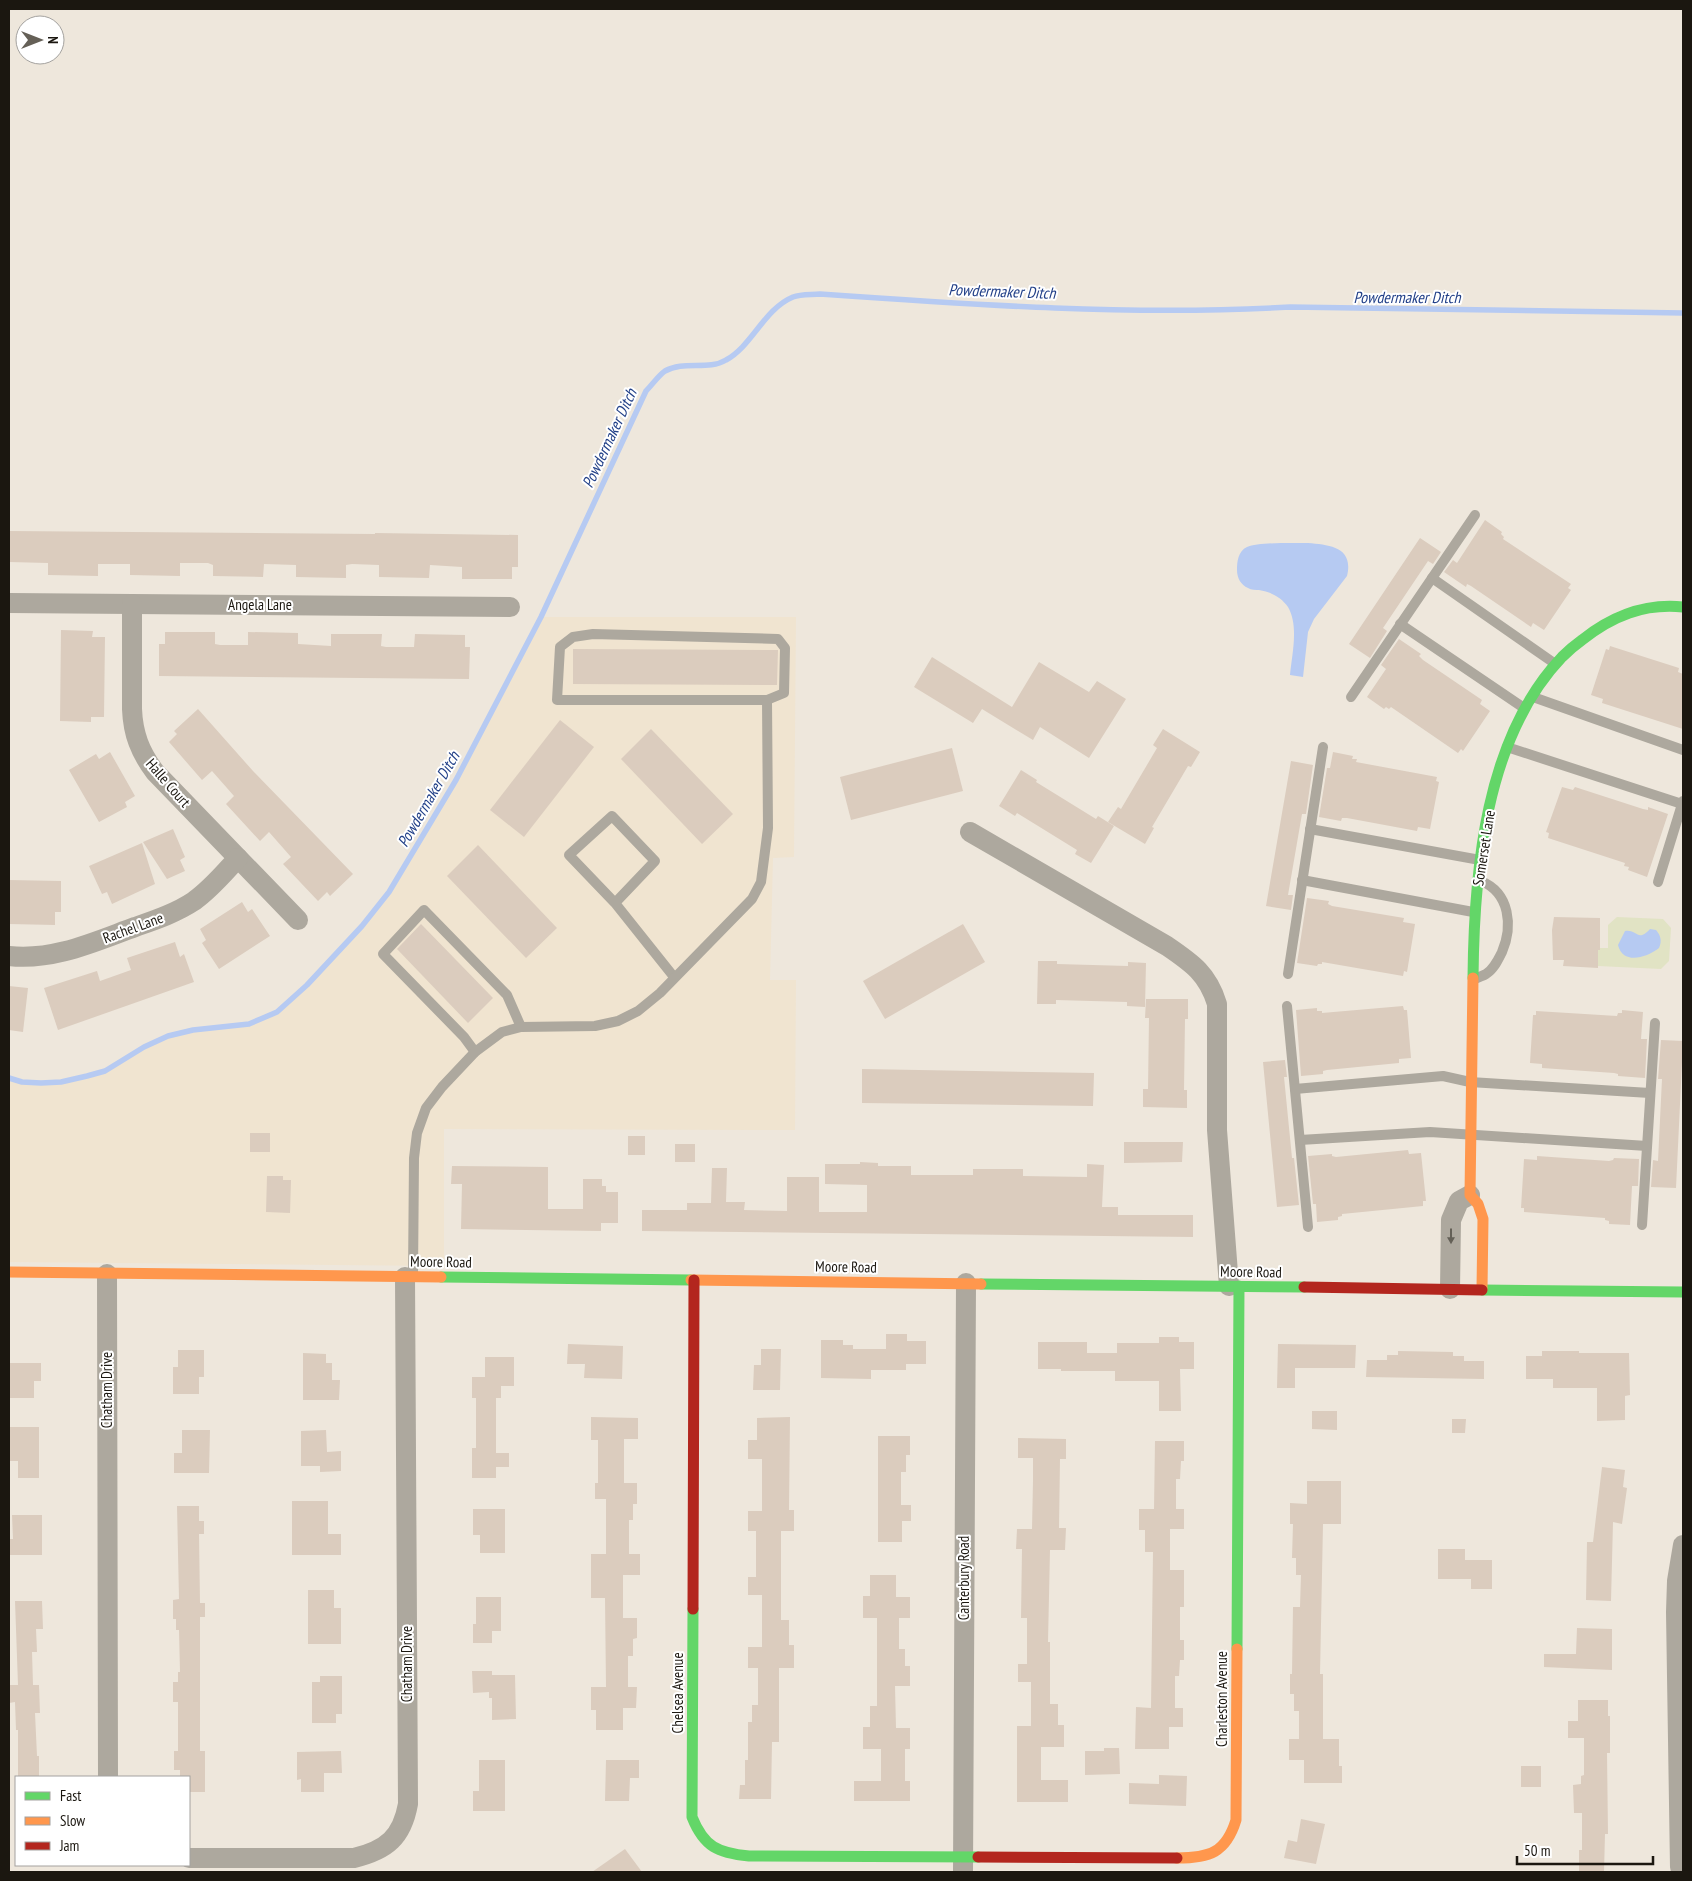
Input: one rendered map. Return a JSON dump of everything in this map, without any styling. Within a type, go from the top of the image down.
[{"type":"street","name":"Angela Lane","points":[[9,603],[510,607]]},
{"type":"street","name":"Halle Court","points":[[132,604],[132,724],[140,748],[155,772],[298,920]]},
{"type":"street","name":"Somerset Lane","points":[[1482,1289],[1483,1219],[1478,1204],[1470,1195],[1470,1082],[1475,912],[1481,860],[1494,789],[1506,746],[1524,709],[1555,663],[1588,633],[1610,620],[1631,611],[1653,606],[1672,605],[1683,607]]},
{"type":"street","points":[[970,832],[1167,946],[1192,963],[1206,978],[1217,1004],[1217,1130],[1234,1286]]},
{"type":"street","name":"Rachel Lane","points":[[9,956],[33,957],[64,952],[169,914],[194,902],[211,888],[238,858]]},
{"type":"street","points":[[1450,1289],[1451,1220],[1459,1201],[1470,1195]]},
{"type":"street","name":"Moore Road","points":[[9,1272],[1683,1292]]},
{"type":"street","name":"Chatham Drive","points":[[107,1274],[108,1776]]},
{"type":"street","name":"Chatham Drive","points":[[190,1858],[354,1858],[384,1848],[398,1833],[405,1820],[408,1804],[409,1277]]},
{"type":"street","name":"Chelsea Avenue","points":[[694,1280],[692,1817],[696,1828],[702,1839],[714,1849],[729,1855],[963,1864]]},
{"type":"street","name":"Canterbury Road","points":[[963,1864],[966,1283]]},
{"type":"street","name":"Charleston Avenue","points":[[963,1864],[1195,1858],[1216,1852],[1232,1834],[1236,1820],[1234,1286]]},
{"type":"street","points":[[1677,1869],[1676,1612],[1677,1582],[1683,1544]]},
{"type":"lane","points":[[1351,697],[1475,515]]},
{"type":"lane","points":[[1432,578],[1555,663]]},
{"type":"lane","points":[[1400,624],[1524,709]]},
{"type":"lane","points":[[593,634],[778,640],[785,648],[784,693],[767,700],[557,700],[560,647],[572,637],[593,634]]},
{"type":"lane","points":[[1532,697],[1683,750]]},
{"type":"lane","points":[[409,1277],[414,1158],[417,1133],[426,1108],[442,1087],[475,1052],[502,1032],[520,1027],[595,1026],[618,1021],[638,1012],[752,899],[761,882],[768,828],[767,700]]},
{"type":"lane","points":[[1288,974],[1323,746]]},
{"type":"lane","points":[[1506,746],[1683,802],[1658,882]]},
{"type":"lane","points":[[615,903],[655,861],[612,816],[569,855],[615,903],[674,977]]},
{"type":"lane","points":[[1310,829],[1481,860]]},
{"type":"lane","points":[[1302,880],[1475,912]]},
{"type":"lane","points":[[1472,980],[1487,974],[1498,962],[1506,942],[1509,923],[1505,905],[1497,891],[1488,884],[1478,880]]},
{"type":"lane","points":[[475,1052],[464,1037],[383,954],[424,910],[507,995],[520,1027]]},
{"type":"lane","points":[[1287,1006],[1308,1227]]},
{"type":"lane","points":[[1642,1225],[1655,1023]]},
{"type":"lane","points":[[1295,1089],[1443,1076],[1470,1082],[1650,1093]]},
{"type":"lane","points":[[1300,1140],[1430,1132],[1647,1146]]},
{"type":"shaded area","points":[[541,617],[796,617],[794,857],[773,858],[770,980],[796,980],[795,1130],[444,1129],[444,1266],[9,1262],[9,1078],[22,1082],[41,1083],[61,1082],[87,1076],[105,1071],[144,1047],[168,1036],[193,1030],[249,1024],[277,1012],[307,985],[362,926],[389,892],[456,780]]},
{"type":"green space","points":[[1617,917],[1663,919],[1671,928],[1669,961],[1661,969],[1598,966],[1598,950],[1600,948],[1608,948],[1608,925]]},
{"type":"water","points":[[1308,543],[1338,549],[1344,553],[1348,566],[1347,576],[1314,619],[1308,632],[1303,677],[1290,675],[1294,631],[1288,607],[1282,600],[1272,594],[1243,585],[1237,573],[1237,567],[1240,554],[1244,549],[1252,545]]},
{"type":"water","points":[[1650,929],[1656,930],[1661,941],[1659,948],[1654,952],[1635,958],[1625,955],[1621,951],[1618,945],[1625,931],[1642,935]]},
{"type":"building","points":[[1485,520],[1502,532],[1503,539],[1571,584],[1568,588],[1571,590],[1544,630],[1533,623],[1531,627],[1471,586],[1467,584],[1466,587],[1444,572],[1453,560],[1457,563]]},
{"type":"building","points":[[9,531],[518,535],[518,567],[512,567],[512,579],[462,579],[462,567],[430,565],[429,578],[379,577],[379,565],[352,564],[346,565],[346,578],[296,577],[296,565],[264,564],[263,577],[213,576],[213,565],[208,563],[180,563],[180,576],[130,575],[130,564],[98,564],[98,576],[48,575],[48,563],[9,562]]},
{"type":"building","points":[[1420,538],[1441,552],[1433,564],[1428,561],[1383,628],[1387,631],[1370,658],[1349,644]]},
{"type":"building","points":[[61,630],[93,631],[92,637],[105,637],[104,717],[91,717],[91,722],[60,721]]},
{"type":"building","points":[[165,632],[215,632],[215,644],[220,645],[248,645],[248,632],[298,633],[298,644],[331,646],[331,634],[382,634],[381,646],[386,647],[414,647],[415,634],[465,635],[465,647],[470,647],[469,679],[159,676],[159,644],[165,644]]},
{"type":"building","points":[[1399,639],[1421,654],[1419,656],[1423,660],[1482,700],[1480,704],[1490,711],[1463,751],[1461,749],[1458,753],[1391,707],[1384,709],[1367,697],[1386,669],[1381,665]]},
{"type":"building","points":[[1610,646],[1679,668],[1678,672],[1683,674],[1683,729],[1602,703],[1603,699],[1591,695],[1606,649],[1609,650]]},
{"type":"building","points":[[573,649],[778,650],[777,685],[573,684]]},
{"type":"building","points":[[932,657],[1012,707],[1039,662],[1089,692],[1097,681],[1126,699],[1089,758],[1040,727],[1033,740],[982,709],[973,723],[914,687]]},
{"type":"building","points":[[198,709],[253,771],[353,874],[330,896],[327,892],[318,901],[283,864],[291,857],[269,832],[260,841],[226,804],[234,796],[212,771],[202,780],[169,742],[177,734],[174,731]]},
{"type":"building","points":[[560,720],[594,747],[524,837],[490,810]]},
{"type":"building","points":[[651,729],[733,814],[702,844],[621,759]]},
{"type":"building","points":[[1163,729],[1200,752],[1191,767],[1188,766],[1152,827],[1154,828],[1145,844],[1108,822],[1118,807],[1121,809],[1157,748],[1153,745]]},
{"type":"building","points":[[952,748],[963,791],[851,820],[840,777]]},
{"type":"building","points":[[110,752],[135,796],[125,802],[127,807],[99,822],[69,770],[96,754],[99,759]]},
{"type":"building","points":[[1333,752],[1353,756],[1352,759],[1357,759],[1356,762],[1437,777],[1436,781],[1439,782],[1430,829],[1418,827],[1417,831],[1347,818],[1342,818],[1341,821],[1319,817],[1327,768],[1330,768]]},
{"type":"building","points":[[1291,761],[1313,765],[1306,814],[1302,814],[1288,895],[1293,895],[1291,910],[1266,906]]},
{"type":"building","points":[[1021,770],[1037,780],[1036,782],[1096,819],[1098,816],[1114,826],[1091,863],[1075,854],[1077,850],[1017,813],[1015,816],[999,806]]},
{"type":"building","points":[[1562,787],[1573,790],[1575,787],[1643,809],[1648,810],[1648,807],[1668,814],[1647,877],[1628,870],[1629,867],[1624,866],[1625,863],[1548,838],[1549,833],[1546,832]]},
{"type":"building","points":[[173,829],[185,857],[180,860],[185,871],[167,879],[143,842]]},
{"type":"building","points":[[142,843],[155,884],[112,904],[107,892],[102,894],[89,866]]},
{"type":"building","points":[[478,845],[557,928],[526,958],[447,876]]},
{"type":"building","points":[[9,880],[61,881],[61,912],[55,912],[55,925],[9,924]]},
{"type":"building","points":[[1307,898],[1329,901],[1328,904],[1332,906],[1404,918],[1403,922],[1415,924],[1407,972],[1404,971],[1403,976],[1322,962],[1322,964],[1317,966],[1297,963]]},
{"type":"building","points":[[242,902],[248,912],[252,909],[270,936],[219,969],[202,943],[206,940],[200,929]]},
{"type":"building","points":[[1554,917],[1600,918],[1598,968],[1563,966],[1564,960],[1553,960],[1552,930]]},
{"type":"building","points":[[421,924],[493,998],[468,1023],[397,949]]},
{"type":"building","points":[[963,924],[985,962],[885,1019],[863,981]]},
{"type":"building","points":[[175,942],[180,957],[184,954],[194,982],[58,1030],[44,988],[97,971],[100,981],[131,970],[127,958]]},
{"type":"building","points":[[1038,961],[1057,961],[1057,964],[1128,966],[1128,962],[1146,963],[1145,1007],[1127,1006],[1127,1002],[1056,1000],[1056,1004],[1037,1004]]},
{"type":"building","points":[[9,986],[28,988],[23,1032],[9,1030]]},
{"type":"building","points":[[1146,999],[1188,999],[1188,1019],[1185,1019],[1184,1090],[1187,1090],[1187,1108],[1143,1107],[1143,1089],[1148,1089],[1149,1018],[1145,1018]]},
{"type":"building","points":[[1403,1006],[1404,1010],[1407,1010],[1411,1058],[1399,1059],[1399,1063],[1327,1070],[1323,1071],[1323,1074],[1301,1076],[1296,1010],[1317,1008],[1317,1011],[1322,1011],[1322,1013]]},
{"type":"building","points":[[1622,1010],[1643,1012],[1641,1039],[1647,1039],[1645,1078],[1618,1076],[1618,1074],[1614,1073],[1542,1068],[1542,1064],[1530,1063],[1533,1015],[1536,1015],[1536,1011],[1617,1016],[1618,1013],[1622,1013]]},
{"type":"building","points":[[1661,1040],[1683,1041],[1676,1188],[1651,1187],[1653,1160],[1658,1161],[1662,1079],[1658,1079]]},
{"type":"building","points":[[1285,1060],[1287,1077],[1284,1077],[1299,1205],[1277,1207],[1263,1062]]},
{"type":"building","points":[[862,1069],[1094,1073],[1093,1106],[862,1103]]},
{"type":"building","points":[[250,1133],[270,1133],[270,1152],[250,1152]]},
{"type":"building","points":[[628,1136],[645,1136],[645,1155],[628,1155]]},
{"type":"building","points":[[1124,1142],[1183,1142],[1182,1162],[1124,1163]]},
{"type":"building","points":[[675,1144],[695,1144],[695,1162],[675,1162]]},
{"type":"building","points":[[1408,1150],[1409,1154],[1421,1153],[1426,1201],[1423,1201],[1423,1206],[1342,1214],[1342,1216],[1338,1217],[1338,1220],[1317,1222],[1316,1204],[1313,1204],[1308,1156],[1332,1154],[1332,1156],[1336,1157]]},
{"type":"building","points":[[1537,1156],[1609,1161],[1614,1158],[1639,1159],[1638,1186],[1632,1186],[1630,1225],[1609,1224],[1609,1221],[1605,1220],[1605,1218],[1524,1212],[1524,1208],[1521,1208],[1524,1159],[1537,1160]]},
{"type":"building","points":[[860,1162],[878,1163],[878,1166],[911,1166],[911,1175],[973,1175],[973,1169],[1023,1169],[1023,1176],[1087,1177],[1087,1164],[1104,1165],[1102,1207],[1118,1207],[1118,1215],[1193,1215],[1193,1237],[642,1231],[642,1210],[687,1210],[687,1203],[711,1203],[712,1168],[727,1168],[726,1202],[745,1202],[744,1210],[787,1211],[787,1177],[819,1177],[819,1212],[867,1212],[867,1185],[825,1184],[825,1164],[860,1164]]},
{"type":"building","points":[[452,1166],[548,1167],[548,1209],[583,1209],[583,1179],[602,1179],[602,1186],[606,1186],[606,1192],[618,1192],[618,1223],[601,1223],[601,1231],[461,1229],[462,1184],[451,1184]]},
{"type":"building","points":[[267,1176],[283,1176],[283,1180],[291,1180],[290,1213],[266,1212]]},
{"type":"building","points":[[886,1334],[907,1334],[907,1341],[926,1341],[926,1364],[906,1364],[906,1370],[871,1370],[871,1379],[821,1378],[821,1340],[843,1340],[843,1345],[853,1345],[853,1349],[886,1349]]},
{"type":"building","points":[[1159,1337],[1179,1337],[1179,1342],[1194,1342],[1194,1369],[1180,1369],[1181,1411],[1159,1411],[1159,1381],[1115,1381],[1115,1371],[1038,1369],[1038,1342],[1087,1342],[1087,1353],[1117,1353],[1117,1343],[1159,1343]]},
{"type":"building","points":[[568,1344],[623,1346],[622,1379],[584,1378],[585,1364],[567,1364]]},
{"type":"building","points":[[1278,1344],[1356,1345],[1355,1368],[1295,1368],[1295,1388],[1277,1388]]},
{"type":"building","points":[[761,1349],[781,1349],[780,1390],[753,1390],[754,1365],[761,1365]]},
{"type":"building","points":[[178,1350],[204,1350],[204,1377],[199,1377],[199,1394],[173,1394],[173,1367],[178,1367]]},
{"type":"building","points":[[1398,1351],[1453,1352],[1453,1356],[1464,1356],[1464,1361],[1484,1361],[1484,1379],[1366,1377],[1367,1360],[1387,1360],[1387,1355],[1398,1355]]},
{"type":"building","points":[[1542,1351],[1629,1353],[1630,1395],[1625,1396],[1625,1420],[1597,1421],[1597,1388],[1553,1388],[1553,1379],[1526,1379],[1526,1356],[1542,1356]]},
{"type":"building","points":[[303,1353],[326,1354],[326,1363],[332,1363],[332,1380],[340,1380],[339,1400],[303,1400]]},
{"type":"building","points":[[485,1357],[514,1357],[514,1386],[501,1386],[501,1398],[496,1398],[496,1453],[509,1453],[509,1467],[496,1467],[496,1478],[472,1478],[472,1448],[476,1448],[476,1398],[472,1398],[472,1377],[485,1377]]},
{"type":"building","points":[[9,1363],[41,1363],[41,1381],[34,1381],[34,1398],[9,1398]]},
{"type":"building","points":[[1312,1411],[1337,1411],[1337,1430],[1312,1429]]},
{"type":"building","points":[[591,1417],[638,1418],[638,1439],[624,1439],[624,1483],[637,1483],[637,1504],[633,1504],[633,1520],[629,1520],[629,1554],[640,1554],[640,1575],[623,1575],[623,1618],[637,1618],[637,1638],[633,1639],[633,1656],[628,1656],[628,1687],[637,1687],[636,1708],[623,1708],[623,1730],[596,1730],[596,1710],[591,1710],[591,1687],[606,1687],[605,1598],[591,1598],[591,1554],[606,1554],[606,1499],[595,1499],[595,1483],[598,1483],[598,1440],[591,1440]]},
{"type":"building","points":[[790,1417],[789,1510],[794,1510],[794,1531],[781,1531],[781,1620],[789,1620],[789,1645],[794,1645],[794,1668],[779,1668],[779,1742],[772,1742],[771,1799],[739,1799],[740,1785],[745,1785],[745,1760],[748,1760],[748,1722],[752,1722],[752,1705],[758,1705],[758,1668],[748,1668],[748,1647],[762,1647],[762,1595],[748,1595],[748,1577],[756,1577],[756,1531],[748,1531],[748,1511],[762,1511],[762,1459],[748,1459],[748,1440],[757,1440],[757,1418]]},
{"type":"building","points":[[1452,1419],[1466,1419],[1465,1433],[1452,1433]]},
{"type":"building","points":[[9,1427],[39,1427],[39,1478],[18,1478],[18,1461],[9,1461]]},
{"type":"building","points":[[182,1430],[210,1430],[209,1473],[174,1473],[174,1453],[182,1453]]},
{"type":"building","points":[[326,1430],[327,1452],[341,1451],[341,1471],[320,1472],[320,1466],[301,1466],[301,1431]]},
{"type":"building","points":[[878,1436],[910,1436],[910,1455],[906,1455],[906,1472],[901,1472],[901,1505],[911,1505],[911,1521],[902,1521],[902,1542],[878,1542]]},
{"type":"building","points":[[1018,1438],[1066,1439],[1066,1459],[1060,1459],[1059,1528],[1066,1528],[1065,1550],[1050,1550],[1048,1642],[1050,1642],[1050,1704],[1058,1704],[1058,1725],[1064,1725],[1064,1747],[1041,1747],[1041,1780],[1068,1780],[1068,1802],[1017,1802],[1017,1726],[1031,1726],[1031,1682],[1018,1682],[1018,1664],[1027,1664],[1027,1618],[1021,1618],[1022,1549],[1016,1549],[1017,1529],[1032,1529],[1033,1481],[1033,1458],[1018,1458]]},
{"type":"building","points":[[1155,1441],[1184,1441],[1184,1461],[1181,1461],[1180,1479],[1176,1479],[1176,1509],[1184,1509],[1184,1529],[1170,1529],[1170,1570],[1184,1570],[1184,1607],[1180,1607],[1180,1640],[1184,1640],[1184,1660],[1180,1660],[1179,1676],[1175,1676],[1175,1708],[1183,1708],[1183,1727],[1169,1727],[1169,1749],[1135,1749],[1136,1707],[1151,1708],[1153,1552],[1145,1552],[1145,1530],[1139,1530],[1139,1509],[1154,1509]]},
{"type":"building","points":[[1602,1467],[1625,1470],[1623,1487],[1627,1488],[1622,1524],[1613,1522],[1611,1601],[1586,1600],[1587,1542],[1593,1542]]},
{"type":"building","points":[[1307,1481],[1341,1481],[1341,1524],[1323,1524],[1320,1674],[1323,1674],[1323,1739],[1339,1739],[1339,1766],[1342,1766],[1342,1783],[1304,1783],[1304,1760],[1289,1760],[1289,1739],[1299,1739],[1299,1711],[1294,1711],[1294,1694],[1290,1694],[1290,1674],[1292,1674],[1293,1607],[1300,1607],[1301,1575],[1296,1575],[1296,1558],[1292,1558],[1293,1524],[1290,1524],[1290,1503],[1307,1504]]},
{"type":"building","points":[[292,1501],[328,1501],[328,1534],[341,1534],[341,1555],[292,1555]]},
{"type":"building","points":[[177,1506],[199,1506],[199,1521],[204,1521],[204,1534],[199,1534],[200,1603],[205,1603],[205,1617],[200,1617],[200,1751],[205,1751],[205,1792],[190,1792],[190,1776],[180,1776],[180,1770],[174,1770],[174,1751],[178,1751],[178,1702],[173,1702],[173,1682],[178,1682],[178,1672],[180,1672],[179,1630],[176,1630],[176,1619],[173,1619],[173,1600],[179,1599]]},
{"type":"building","points":[[473,1509],[505,1509],[505,1553],[480,1553],[480,1535],[473,1535]]},
{"type":"building","points":[[12,1515],[42,1515],[42,1555],[9,1555],[9,1539],[13,1539]]},
{"type":"building","points":[[1438,1549],[1465,1549],[1465,1560],[1492,1560],[1492,1589],[1471,1589],[1471,1579],[1438,1579]]},
{"type":"building","points":[[870,1575],[896,1575],[896,1597],[910,1597],[910,1618],[899,1618],[899,1649],[905,1649],[905,1666],[910,1666],[910,1686],[895,1686],[896,1728],[910,1728],[910,1749],[905,1749],[905,1781],[910,1781],[910,1801],[854,1801],[854,1781],[881,1781],[881,1749],[863,1749],[863,1727],[870,1727],[870,1706],[877,1706],[877,1618],[863,1618],[863,1596],[870,1596]]},
{"type":"building","points":[[308,1590],[334,1590],[334,1608],[341,1608],[341,1644],[308,1644]]},
{"type":"building","points":[[476,1597],[501,1597],[501,1631],[492,1631],[492,1643],[473,1643],[473,1624],[476,1624]]},
{"type":"building","points":[[15,1601],[42,1601],[43,1629],[36,1629],[37,1652],[32,1652],[33,1685],[39,1685],[40,1713],[35,1713],[39,1776],[18,1776],[18,1730],[16,1730],[15,1702],[9,1703],[9,1685],[18,1685]]},
{"type":"building","points":[[1577,1628],[1612,1629],[1612,1670],[1544,1667],[1544,1654],[1576,1654]]},
{"type":"building","points":[[472,1671],[492,1671],[492,1675],[515,1675],[516,1719],[492,1720],[492,1698],[489,1698],[489,1692],[473,1693]]},
{"type":"building","points":[[320,1676],[342,1676],[342,1714],[336,1714],[336,1723],[312,1723],[312,1682],[320,1682]]},
{"type":"building","points":[[1578,1700],[1608,1700],[1610,1753],[1607,1753],[1608,1834],[1605,1834],[1604,1872],[1579,1872],[1579,1850],[1582,1850],[1582,1813],[1574,1813],[1573,1785],[1581,1784],[1581,1776],[1584,1775],[1584,1738],[1568,1738],[1568,1721],[1578,1721]]},
{"type":"building","points":[[1104,1748],[1119,1748],[1120,1774],[1085,1775],[1085,1751],[1104,1751]]},
{"type":"building","points":[[341,1751],[342,1773],[324,1773],[324,1792],[301,1792],[301,1779],[297,1780],[297,1752]]},
{"type":"building","points":[[479,1760],[505,1760],[505,1811],[473,1811],[473,1791],[479,1791]]},
{"type":"building","points":[[606,1760],[639,1760],[639,1778],[630,1778],[629,1801],[605,1801]]},
{"type":"building","points":[[1521,1766],[1541,1766],[1541,1787],[1521,1787]]},
{"type":"building","points":[[1159,1775],[1187,1776],[1186,1806],[1129,1804],[1129,1783],[1159,1784]]},
{"type":"building","points":[[1301,1819],[1325,1824],[1316,1864],[1284,1858],[1288,1840],[1297,1842]]},
{"type":"building","points":[[625,1849],[642,1872],[592,1872]]},
{"type":"waterway","name":"Powdermaker Ditch","points":[[9,1078],[22,1082],[61,1082],[105,1071],[144,1047],[168,1036],[193,1030],[249,1024],[277,1012],[307,985],[362,926],[389,892],[456,780],[541,617],[646,391],[662,373],[672,368],[712,365],[726,360],[743,346],[774,310],[793,297],[820,294],[937,302],[1113,310],[1290,307],[1683,313]]},
{"type":"traffic: fast","points":[[1473,978],[1474,937],[1481,851],[1489,808],[1500,766],[1516,726],[1536,690],[1564,655],[1605,624],[1642,609],[1669,606],[1683,607]]},
{"type":"traffic: fast","points":[[441,1277],[691,1280]]},
{"type":"traffic: fast","points":[[981,1284],[1304,1287]]},
{"type":"traffic: fast","points":[[1237,1649],[1239,1286]]},
{"type":"traffic: fast","points":[[1482,1290],[1683,1292]]},
{"type":"traffic: fast","points":[[693,1609],[692,1817],[707,1842],[713,1847],[729,1853],[749,1856],[978,1857]]},
{"type":"traffic: slow","points":[[1473,978],[1470,1195],[1478,1204],[1483,1219],[1482,1289]]},
{"type":"traffic: slow","points":[[9,1272],[441,1277]]},
{"type":"traffic: slow","points":[[691,1280],[981,1284]]},
{"type":"traffic: slow","points":[[1177,1858],[1198,1857],[1215,1851],[1227,1840],[1236,1820],[1237,1649]]},
{"type":"traffic: jam","points":[[693,1609],[694,1280]]},
{"type":"traffic: jam","points":[[1304,1287],[1482,1290]]},
{"type":"traffic: jam","points":[[978,1857],[1177,1858]]}]
